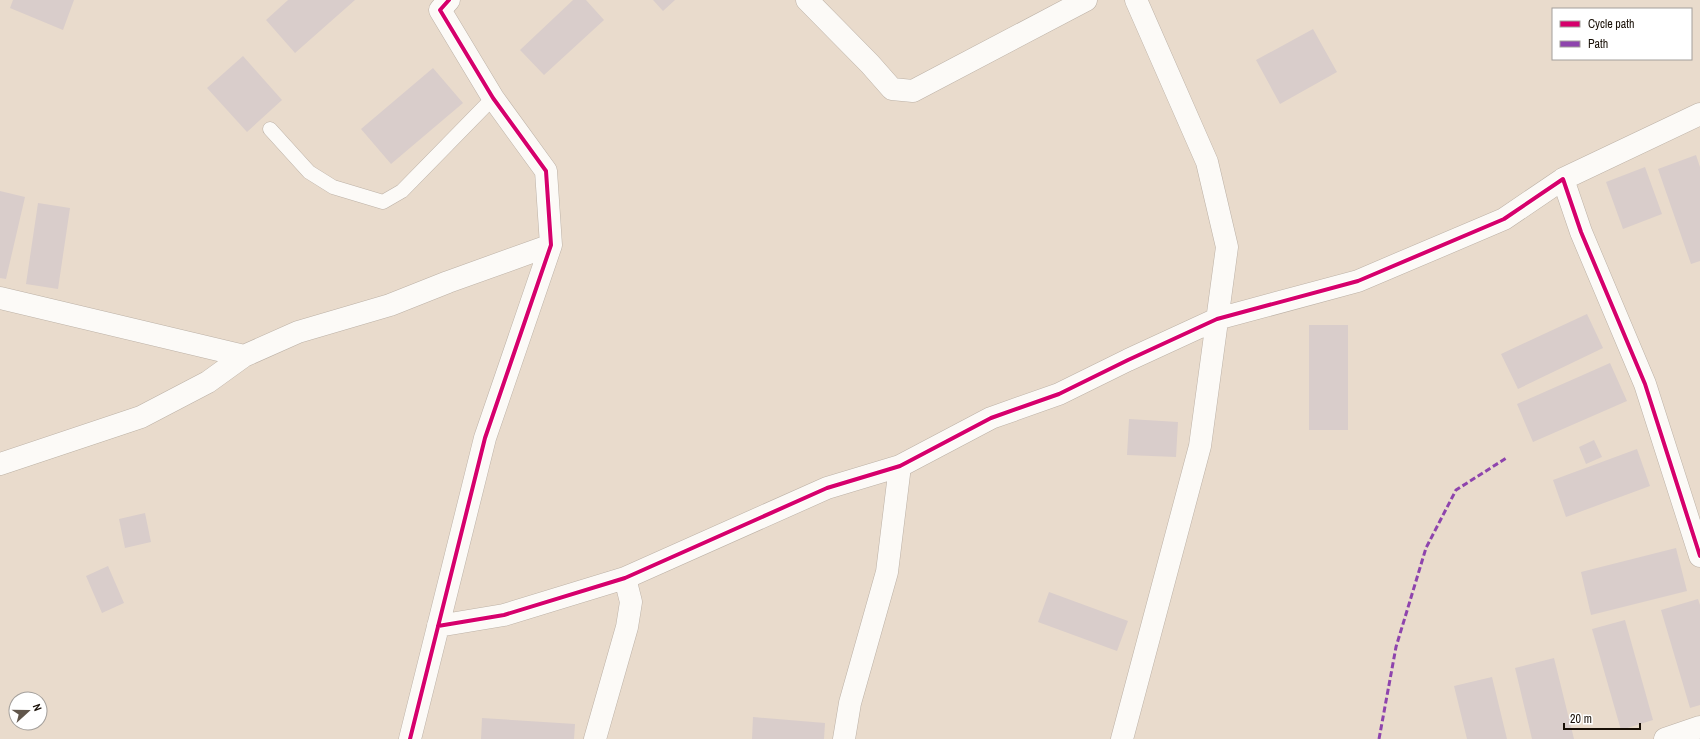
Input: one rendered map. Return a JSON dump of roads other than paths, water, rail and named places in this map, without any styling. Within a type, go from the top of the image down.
[{"type":"street","points":[[807,0],[870,64],[892,89],[913,91],[1086,0]]},
{"type":"street","points":[[1122,739],[1200,446],[1227,247],[1207,162],[1136,0]]},
{"type":"street","points":[[410,739],[485,438],[551,245],[546,171],[493,98],[440,3]]},
{"type":"street","points":[[438,626],[504,615],[625,578],[827,488],[900,466],[991,418],[1059,394],[1217,319],[1358,281],[1504,219],[1563,179],[1700,114]]},
{"type":"street","points":[[1563,179],[1581,232],[1645,384],[1700,556]]},
{"type":"street","points":[[0,464],[141,417],[208,382],[244,356],[298,332],[390,305],[448,282],[551,245]]},
{"type":"street","points":[[0,298],[244,356]]},
{"type":"street","points":[[844,739],[850,703],[887,572],[900,466]]},
{"type":"street","points":[[595,739],[627,627],[631,602],[625,578]]},
{"type":"street","points":[[1665,739],[1700,727]]},
{"type":"lane","points":[[270,129],[309,172],[333,187],[383,202],[402,191],[493,98]]}]
